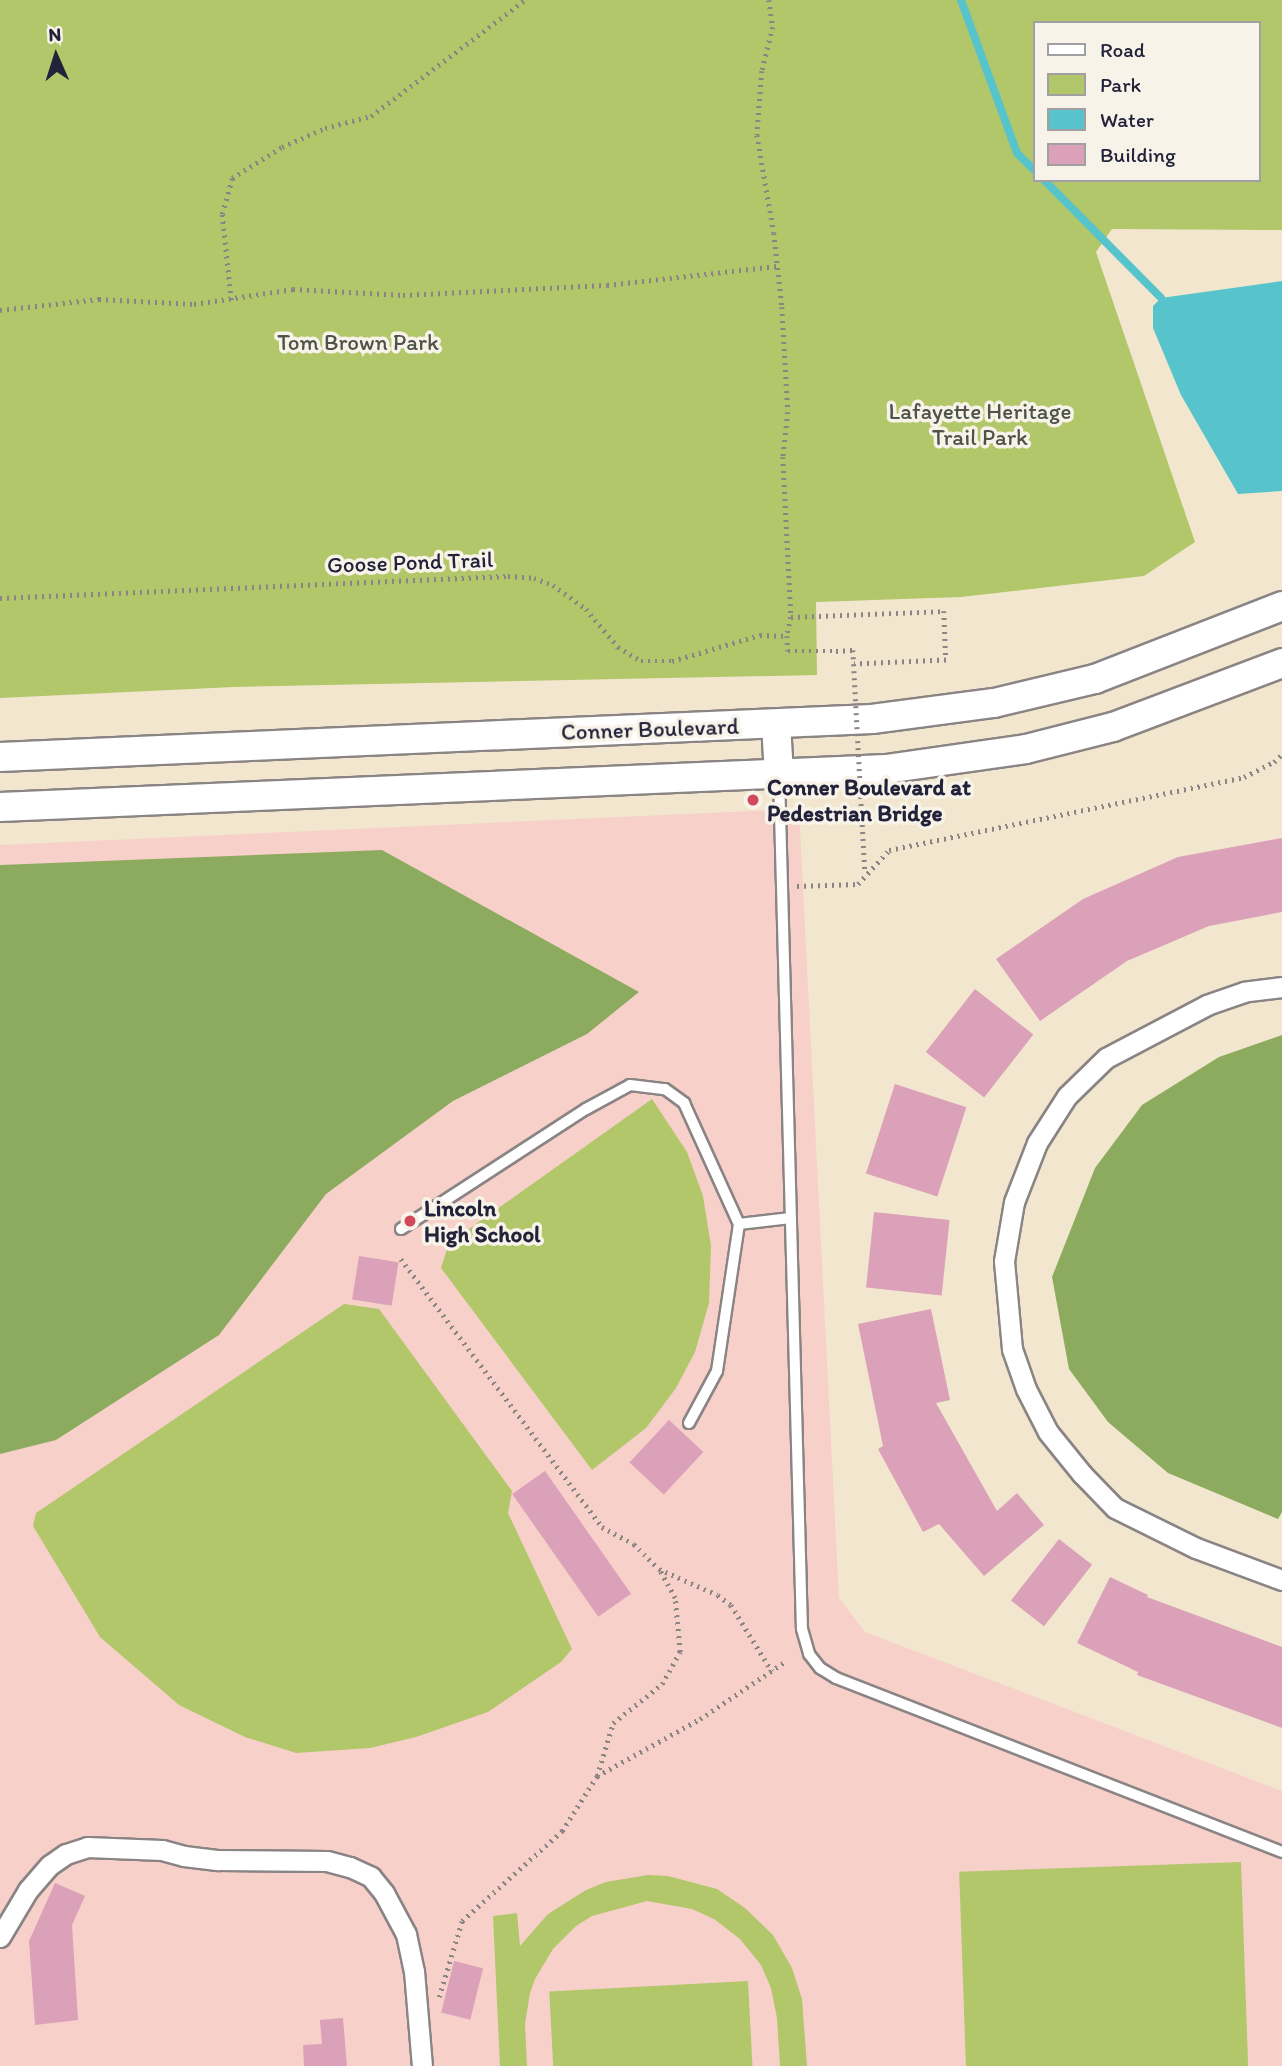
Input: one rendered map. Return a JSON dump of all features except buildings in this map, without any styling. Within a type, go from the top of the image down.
[{"type":"main road","name":"Conner Boulevard","points":[[0,757],[872,719],[994,703],[1095,679],[1282,606]]},
{"type":"main road","points":[[0,807],[886,769],[1026,749],[1113,727],[1282,663]]},
{"type":"main road","points":[[776,724],[779,774]]},
{"type":"street","points":[[1282,988],[1244,992],[1207,1005],[1106,1058],[1067,1096],[1037,1143],[1014,1202],[1004,1261],[1012,1349],[1026,1389],[1048,1432],[1082,1475],[1115,1508],[1196,1548],[1282,1580]]},
{"type":"street","points":[[0,1937],[28,1890],[50,1865],[66,1854],[87,1847],[162,1850],[184,1856],[219,1860],[327,1861],[350,1867],[371,1877],[384,1893],[406,1934],[415,1971],[422,2066]]},
{"type":"lane","points":[[779,774],[802,1629],[809,1654],[820,1668],[836,1678],[1282,1852]]},
{"type":"lane","points":[[401,1229],[586,1109],[629,1085],[665,1088],[684,1103],[739,1224],[717,1371],[689,1423]]},
{"type":"lane","points":[[739,1224],[791,1219]]},
{"type":"path","points":[[231,300],[222,214],[232,178],[282,147],[325,128],[371,116],[525,0]]},
{"type":"path","points":[[769,0],[773,27],[762,71],[757,135],[777,266],[788,412],[783,457],[791,617],[787,636],[788,651],[853,650],[865,874]]},
{"type":"path","points":[[0,310],[99,299],[194,304],[293,289],[403,295],[607,285],[777,266]]},
{"type":"path","name":"Goose Pond Trail","points":[[0,598],[508,576],[534,578],[553,585],[586,609],[618,646],[641,661],[672,661],[760,635],[787,636]]},
{"type":"path","points":[[791,617],[944,611],[946,660],[854,664]]},
{"type":"path","points":[[782,888],[858,884],[889,850],[1244,776],[1274,762],[1282,754]]},
{"type":"path","points":[[401,1258],[602,1527],[634,1544],[659,1569],[675,1598],[680,1652],[662,1684],[613,1723],[597,1776],[562,1831],[462,1921],[436,2006]]},
{"type":"path","points":[[659,1569],[718,1595],[731,1605],[772,1671]]},
{"type":"path","points":[[597,1776],[700,1720],[786,1661]]},
{"type":"shaded area","name":"Lincoln High School","points":[[799,809],[839,1598],[865,1632],[1282,1791],[1282,2066],[0,2066],[0,845]]},
{"type":"green space","name":"Tom Brown Park","points":[[0,0],[1282,0],[1282,230],[1112,229],[1096,252],[1195,542],[1144,576],[961,597],[816,602],[817,675],[234,687],[0,698]]},
{"type":"green space","points":[[382,850],[639,992],[587,1034],[453,1101],[326,1194],[219,1335],[56,1440],[0,1454],[0,865]]},
{"type":"green space","points":[[1282,1035],[1282,1512],[1278,1519],[1168,1473],[1108,1422],[1069,1369],[1052,1277],[1095,1168],[1142,1105],[1219,1057]]},
{"type":"green space","points":[[652,1099],[687,1152],[703,1196],[711,1246],[709,1303],[695,1352],[676,1388],[646,1428],[592,1470],[441,1268],[449,1243]]},
{"type":"green space","points":[[344,1304],[379,1309],[512,1491],[508,1513],[572,1649],[561,1662],[488,1712],[416,1737],[370,1748],[296,1753],[245,1737],[179,1705],[100,1637],[33,1526],[36,1513]]},
{"type":"green space","points":[[1241,1862],[1248,2066],[966,2066],[959,1872]]},
{"type":"green space","points":[[648,1875],[668,1876],[717,1889],[745,1908],[773,1935],[792,1968],[802,1999],[807,2066],[780,2066],[777,2018],[771,1988],[761,1965],[740,1939],[714,1919],[692,1909],[647,1901],[592,1916],[576,1926],[553,1949],[530,1993],[525,2024],[527,2066],[500,2066],[493,1916],[517,1913],[520,1946],[548,1914],[586,1890],[606,1882]]},
{"type":"green space","points":[[748,1981],[752,2066],[553,2066],[549,1991]]},
{"type":"water","points":[[1282,281],[1282,491],[1238,494],[1181,395],[1153,328],[1153,306],[1161,298]]},
{"type":"waterway","points":[[961,0],[1017,153],[1034,170]]},
{"type":"waterway","points":[[1046,182],[1161,298]]},
{"type":"place","name":"Conner Boulevard at Pedestrian Bridge","points":[[753,800]]},
{"type":"place","name":"Lincoln High School","points":[[410,1221]]},
{"type":"park label","name":"Lafayette Heritage Trail Park","points":[[980,424]]}]
